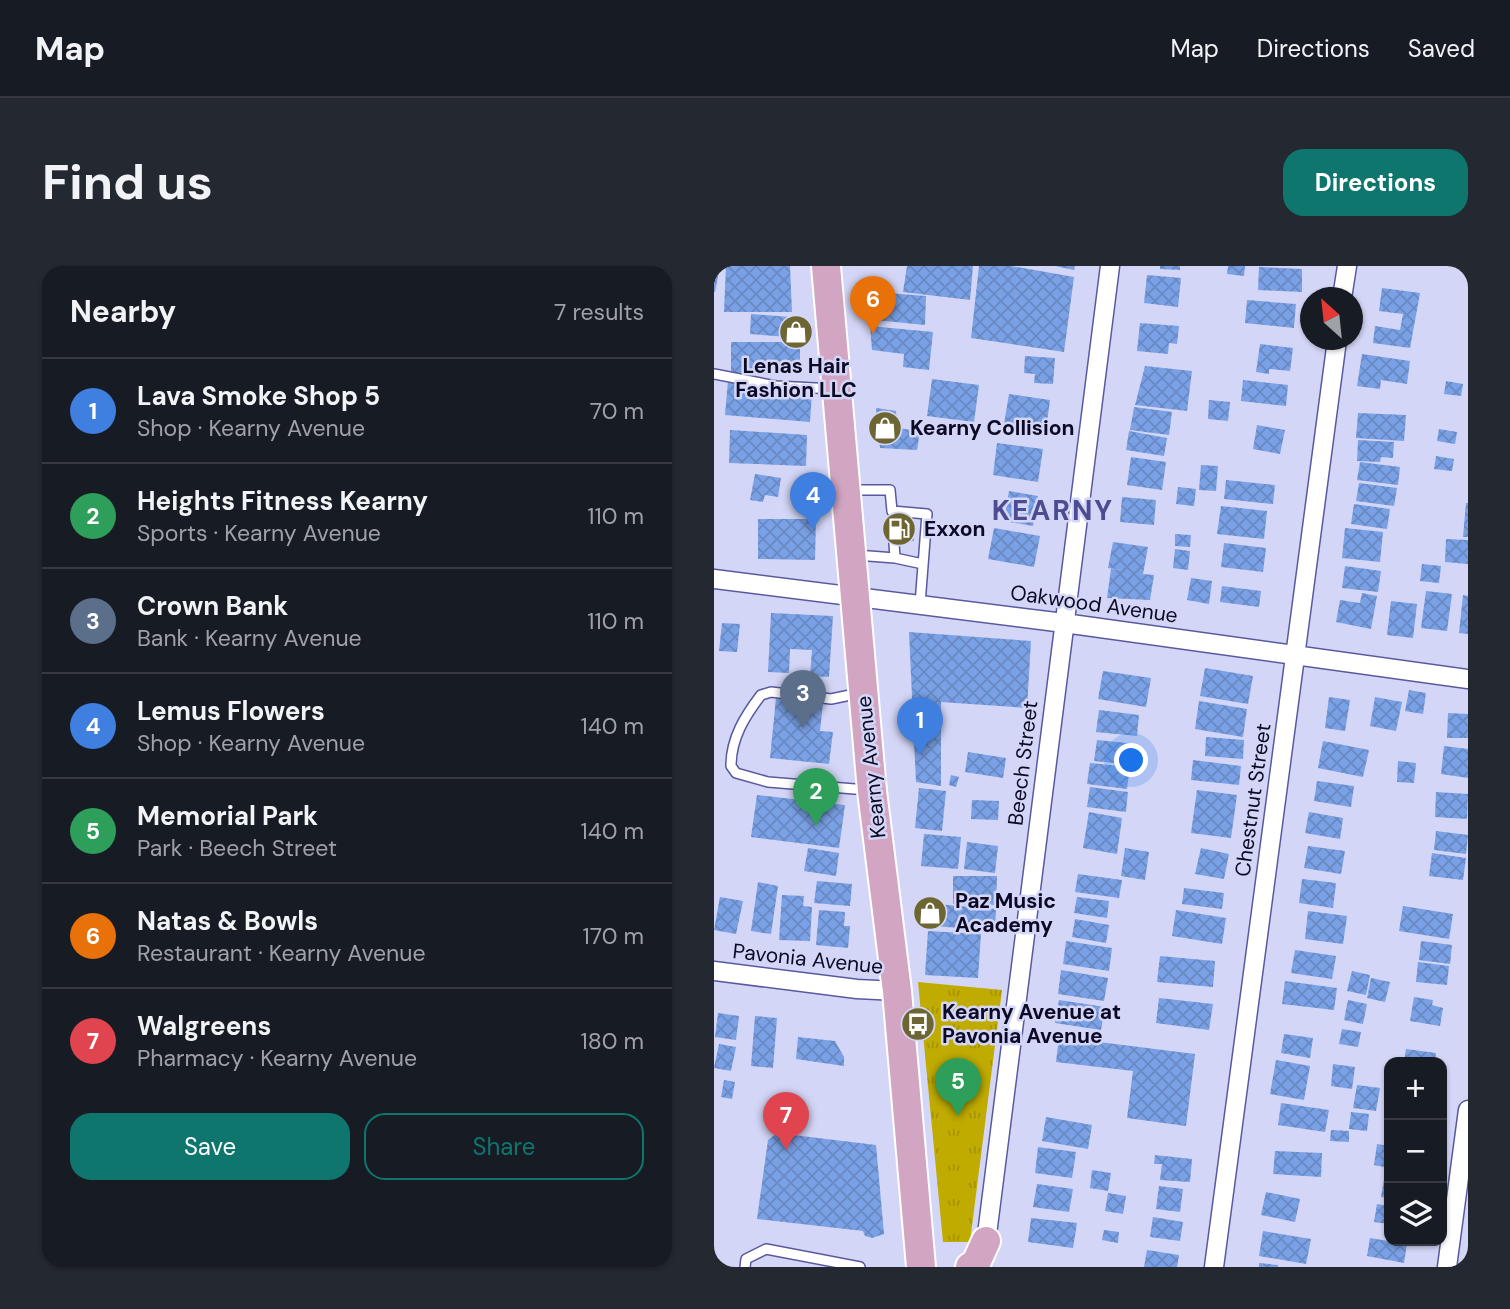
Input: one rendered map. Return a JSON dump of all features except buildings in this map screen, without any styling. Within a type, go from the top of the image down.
[{"type":"main road","name":"Kearny Avenue","points":[[826,266],[839,390],[872,791],[897,991],[922,1264]]},
{"type":"main road","points":[[970,1267],[985,1254]]},
{"type":"street","name":"Beech Street","points":[[985,1254],[1110,266]]},
{"type":"street","points":[[1344,287],[1347,266]]},
{"type":"street","name":"Chestnut Street","points":[[1214,1267],[1336,350]]},
{"type":"street","name":"Oakwood Avenue","points":[[714,579],[920,604],[1468,679]]},
{"type":"street","name":"Pavonia Avenue","points":[[714,971],[857,989],[897,991]]},
{"type":"street","points":[[1447,1267],[1468,1110]]},
{"type":"lane","points":[[714,373],[776,386],[839,390]]},
{"type":"lane","points":[[847,490],[890,490],[892,514],[927,514],[920,604]]},
{"type":"lane","points":[[894,543],[895,558]]},
{"type":"lane","points":[[852,554],[923,564]]},
{"type":"lane","points":[[863,693],[831,699],[771,692],[761,695],[751,714],[740,723],[731,758],[736,773],[768,782],[872,791]]},
{"type":"lane","points":[[744,1267],[746,1259],[766,1249],[860,1267]]},
{"type":"green space","points":[[918,982],[1002,990],[970,1242],[943,1242]]},
{"type":"place","name":"Lenas Hair Fashion LLC","points":[[796,332]]},
{"type":"place","name":"Natas & Bowls","points":[[873,334]]},
{"type":"place","name":"Kearny Collision","points":[[885,428]]},
{"type":"place","name":"Exxon","points":[[899,529]]},
{"type":"place","name":"Lemus Flowers","points":[[813,530]]},
{"type":"place","name":"Crown Bank","points":[[803,728]]},
{"type":"place","name":"Lava Smoke Shop 5","points":[[920,755]]},
{"type":"place","name":"Heights Fitness Kearny","points":[[816,826]]},
{"type":"place","name":"Paz Music Academy","points":[[930,913]]},
{"type":"place","name":"Kearny Avenue at Pavonia Avenue","points":[[918,1024]]},
{"type":"place","name":"Memorial Park","points":[[958,1116]]},
{"type":"place","name":"Walgreens","points":[[786,1150]]},
{"type":"district","name":"KEARNY","points":[[1053,510]]}]
